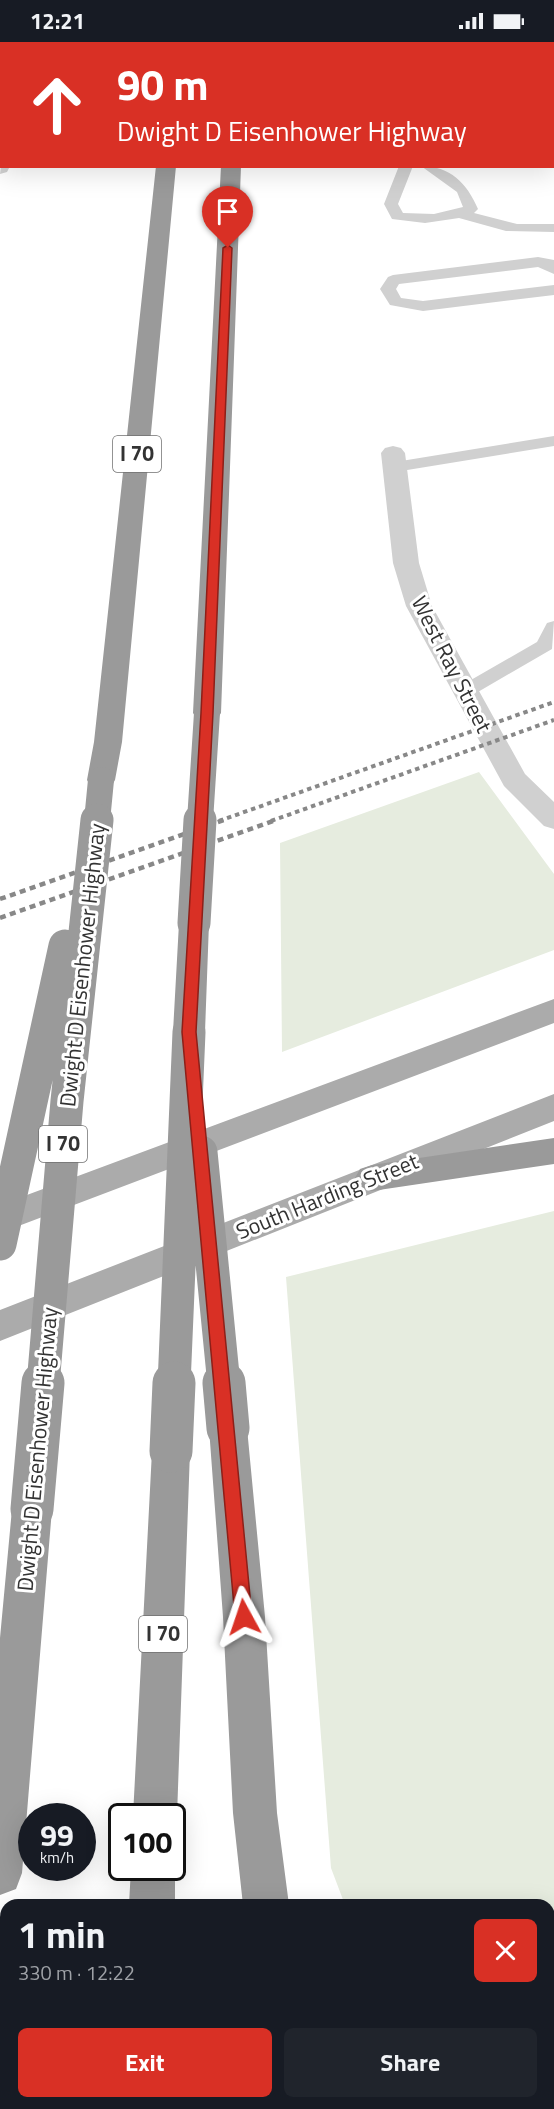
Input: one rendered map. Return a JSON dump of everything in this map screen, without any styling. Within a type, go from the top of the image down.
[{"type":"highway","name":"Dwight D Eisenhower Highway","points":[[0,1873],[67,1101],[101,780],[108,742],[166,168]]},
{"type":"highway","name":"I 70","points":[[156,1803],[189,1032],[207,713],[231,168]]},
{"type":"highway","points":[[0,1244],[101,780]]},
{"type":"highway","points":[[189,1032],[228,1428],[244,1617],[255,1813],[265,1899]]},
{"type":"highway","points":[[372,1178],[554,1151]]},
{"type":"highway","points":[[152,1899],[153,1881]]},
{"type":"main road","points":[[0,1219],[554,1011]]},
{"type":"main road","name":"South Harding Street","points":[[0,1326],[554,1107]]},
{"type":"street","name":"West Ray Street","points":[[394,460],[406,563],[432,633],[514,779],[554,819]]},
{"type":"lane","points":[[405,168],[391,204],[397,216],[415,220],[444,219],[471,209],[463,190],[431,168]]},
{"type":"lane","points":[[460,213],[490,225],[526,232],[554,228]]},
{"type":"lane","points":[[554,269],[550,264],[538,262],[418,275],[393,280],[388,289],[396,302],[423,306],[554,290]]},
{"type":"lane","points":[[394,460],[554,441]]},
{"type":"lane","points":[[464,692],[545,645],[554,627]]},
{"type":"shaded area","points":[[479,772],[554,874],[554,950],[282,1052],[280,843]]},
{"type":"shaded area","points":[[554,1211],[554,1899],[343,1899],[331,1868],[286,1277]]},
{"type":"railway","points":[[219,821],[554,702]]},
{"type":"railway","points":[[271,821],[554,720]]},
{"type":"railway","points":[[0,899],[224,820]]},
{"type":"railway","points":[[0,918],[276,820]]},
{"type":"route","points":[[228,248],[207,713],[197,855],[189,1032],[244,1617]]}]
